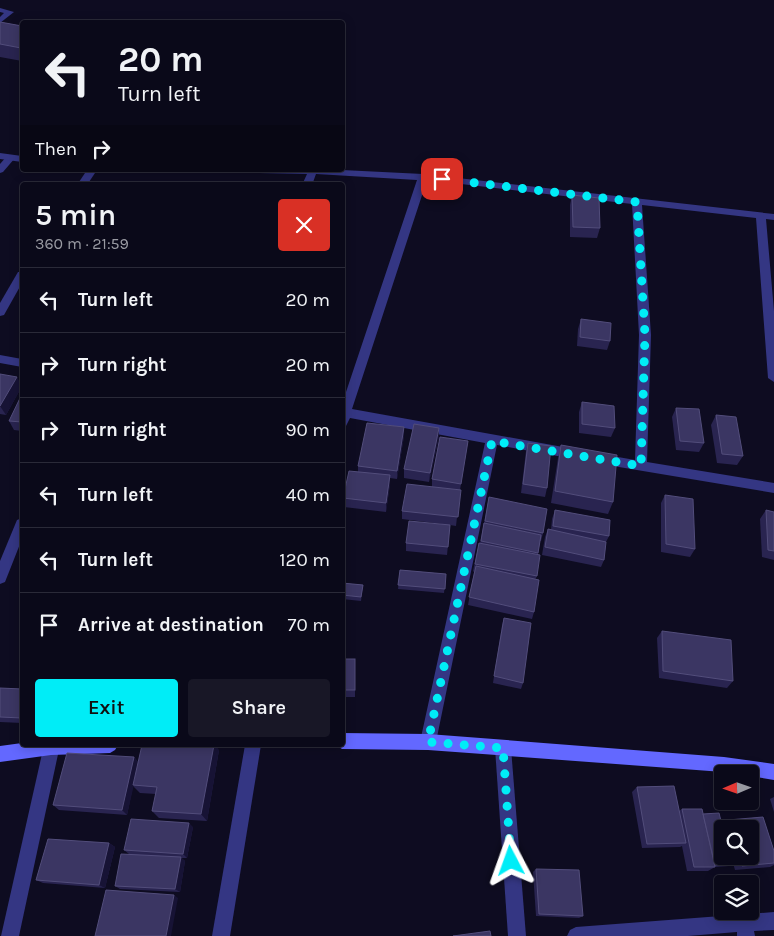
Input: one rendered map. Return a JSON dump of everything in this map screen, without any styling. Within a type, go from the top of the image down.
[{"type":"main road","points":[[345,741],[428,742],[724,765],[774,772]]},
{"type":"main road","points":[[0,754],[45,747]]},
{"type":"street","points":[[0,10],[10,12],[0,22]]},
{"type":"street","points":[[0,170],[5,157],[20,158]]},
{"type":"street","points":[[331,172],[423,177],[774,217]]},
{"type":"street","points":[[345,410],[423,177]]},
{"type":"street","points":[[637,202],[645,335],[641,466]]},
{"type":"street","points":[[761,216],[774,378]]},
{"type":"street","points":[[0,312],[20,278]]},
{"type":"street","points":[[0,359],[20,363]]},
{"type":"street","points":[[345,416],[774,488]]},
{"type":"street","points":[[428,742],[492,441]]},
{"type":"street","points":[[0,578],[20,529]]},
{"type":"street","points":[[10,936],[51,747]]},
{"type":"street","points":[[220,936],[253,747]]},
{"type":"street","points":[[503,748],[517,936]]},
{"type":"street","points":[[576,936],[745,930],[774,921]]},
{"type":"building","points":[[0,22],[20,26],[20,48],[0,44]]},
{"type":"building","points":[[572,195],[599,198],[600,228],[573,227]]},
{"type":"building","points":[[581,319],[611,323],[610,341],[580,337]]},
{"type":"building","points":[[0,374],[17,377],[0,406]]},
{"type":"building","points":[[20,398],[20,422],[9,421]]},
{"type":"building","points":[[582,402],[614,406],[615,428],[582,424]]},
{"type":"building","points":[[676,408],[699,409],[704,443],[680,441]]},
{"type":"building","points":[[716,415],[736,417],[743,456],[722,454]]},
{"type":"building","points":[[367,423],[404,427],[397,471],[358,466]]},
{"type":"building","points":[[414,424],[439,428],[430,473],[404,469]]},
{"type":"building","points":[[440,437],[468,441],[461,484],[432,479]]},
{"type":"building","points":[[528,443],[551,446],[547,488],[523,484]]},
{"type":"building","points":[[561,445],[617,455],[613,502],[555,491]]},
{"type":"building","points":[[349,471],[390,475],[386,503],[345,498]]},
{"type":"building","points":[[407,484],[461,490],[458,517],[402,511]]},
{"type":"building","points":[[665,495],[693,499],[695,549],[666,544]]},
{"type":"building","points":[[489,497],[547,509],[543,533],[485,521]]},
{"type":"building","points":[[555,510],[610,520],[609,536],[553,526]]},
{"type":"building","points":[[766,510],[774,512],[774,551],[768,550]]},
{"type":"building","points":[[409,521],[450,525],[448,547],[406,543]]},
{"type":"building","points":[[484,523],[541,535],[538,553],[481,541]]},
{"type":"building","points":[[548,529],[606,542],[604,560],[545,547]]},
{"type":"building","points":[[479,543],[540,555],[537,576],[475,564]]},
{"type":"building","points":[[476,566],[539,580],[534,612],[469,597]]},
{"type":"building","points":[[400,570],[446,574],[445,589],[398,585]]},
{"type":"building","points":[[345,583],[363,585],[361,597],[345,595]]},
{"type":"building","points":[[504,618],[531,623],[523,683],[494,676]]},
{"type":"building","points":[[662,631],[731,640],[733,681],[663,671]]},
{"type":"building","points":[[345,659],[355,659],[355,690],[345,690]]},
{"type":"building","points":[[0,688],[20,689],[20,718],[0,717]]},
{"type":"building","points":[[142,747],[214,747],[201,814],[152,811],[157,787],[133,785]]},
{"type":"building","points":[[67,753],[134,757],[122,810],[53,805]]},
{"type":"building","points":[[674,786],[686,843],[647,844],[637,787]]},
{"type":"building","points":[[682,809],[702,809],[715,867],[694,867]]},
{"type":"building","points":[[719,813],[721,820],[714,820],[714,861],[703,814]]},
{"type":"building","points":[[763,817],[774,851],[774,863],[759,864],[759,820],[728,820]]},
{"type":"building","points":[[131,819],[189,823],[183,854],[124,850]]},
{"type":"building","points":[[48,839],[109,843],[99,885],[36,880]]},
{"type":"building","points":[[121,854],[181,857],[175,889],[115,886]]},
{"type":"building","points":[[536,869],[579,870],[583,916],[539,914]]},
{"type":"building","points":[[106,890],[174,895],[166,936],[95,936]]},
{"type":"building","points":[[490,931],[491,936],[453,936]]},
{"type":"route","points":[[442,179],[637,202],[645,335],[641,466],[492,441],[428,742],[503,748],[511,861]]}]
